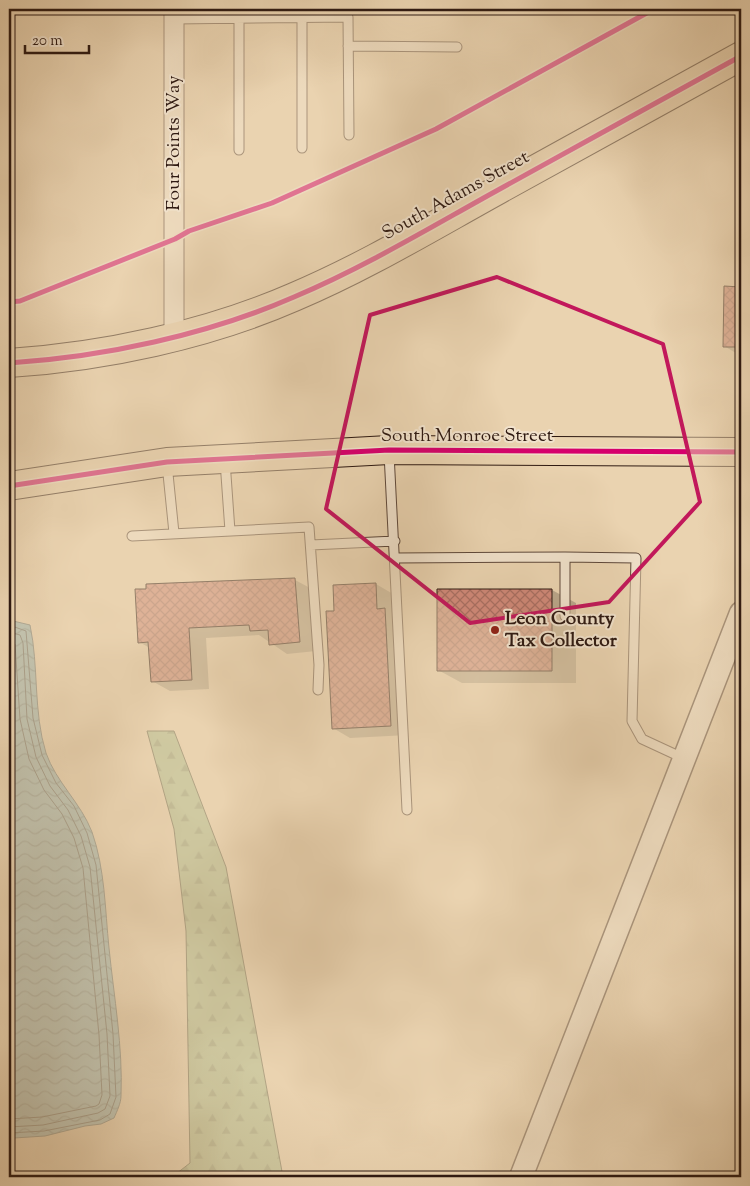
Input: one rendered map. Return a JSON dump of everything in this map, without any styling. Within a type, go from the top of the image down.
[{"type":"main road","name":"South Adams Street","points":[[9,363],[52,360],[174,337],[244,316],[286,300],[368,262],[741,56]]},
{"type":"main road","name":"South Monroe Street","points":[[9,486],[180,462],[389,450],[741,452]]},
{"type":"street","name":"Four Points Way","points":[[174,14],[174,337]]},
{"type":"street","points":[[521,1177],[741,613]]},
{"type":"lane","points":[[239,13],[239,150]]},
{"type":"lane","points":[[302,13],[302,148]]},
{"type":"lane","points":[[174,14],[302,13],[348,17],[349,135]]},
{"type":"lane","points":[[348,46],[458,47]]},
{"type":"lane","points":[[389,450],[407,810]]},
{"type":"lane","points":[[225,458],[230,531]]},
{"type":"lane","points":[[174,533],[180,462]]},
{"type":"lane","points":[[132,536],[309,527],[319,665],[318,690]]},
{"type":"lane","points":[[311,545],[394,541]]},
{"type":"lane","points":[[564,557],[565,616]]},
{"type":"lane","points":[[395,558],[636,558],[632,720],[642,739],[685,758]]},
{"type":"highlighted area","points":[[497,277],[663,344],[700,502],[609,602],[470,623],[326,509],[370,315]]},
{"type":"green space","points":[[147,731],[174,731],[226,867],[283,1177],[172,1177],[190,1163],[186,931],[174,829]]},
{"type":"water","points":[[9,620],[30,625],[39,721],[46,753],[56,774],[87,821],[100,860],[119,1041],[121,1078],[121,1099],[114,1118],[101,1124],[45,1136],[14,1138],[9,1138]]},
{"type":"building","points":[[724,286],[741,287],[741,347],[723,347]]},
{"type":"building","points":[[295,578],[300,642],[269,645],[268,630],[250,631],[249,625],[189,628],[192,680],[151,682],[148,642],[138,643],[135,589],[146,589],[146,584]]},
{"type":"building","points":[[376,583],[377,609],[385,608],[391,726],[332,729],[326,611],[334,611],[333,585]]},
{"type":"building","name":"Leon County Tax Collector","points":[[437,589],[552,589],[552,671],[437,671]]},
{"type":"cycle path","points":[[9,302],[20,301],[175,239],[189,231],[272,203],[436,129],[654,9]]},
{"type":"cycle path","points":[[9,363],[81,356],[154,342],[226,322],[294,297],[398,246],[741,56]]},
{"type":"cycle path","points":[[9,486],[167,462],[389,450],[741,452]]},
{"type":"place","name":"Leon County Tax Collector","points":[[495,630]]}]
